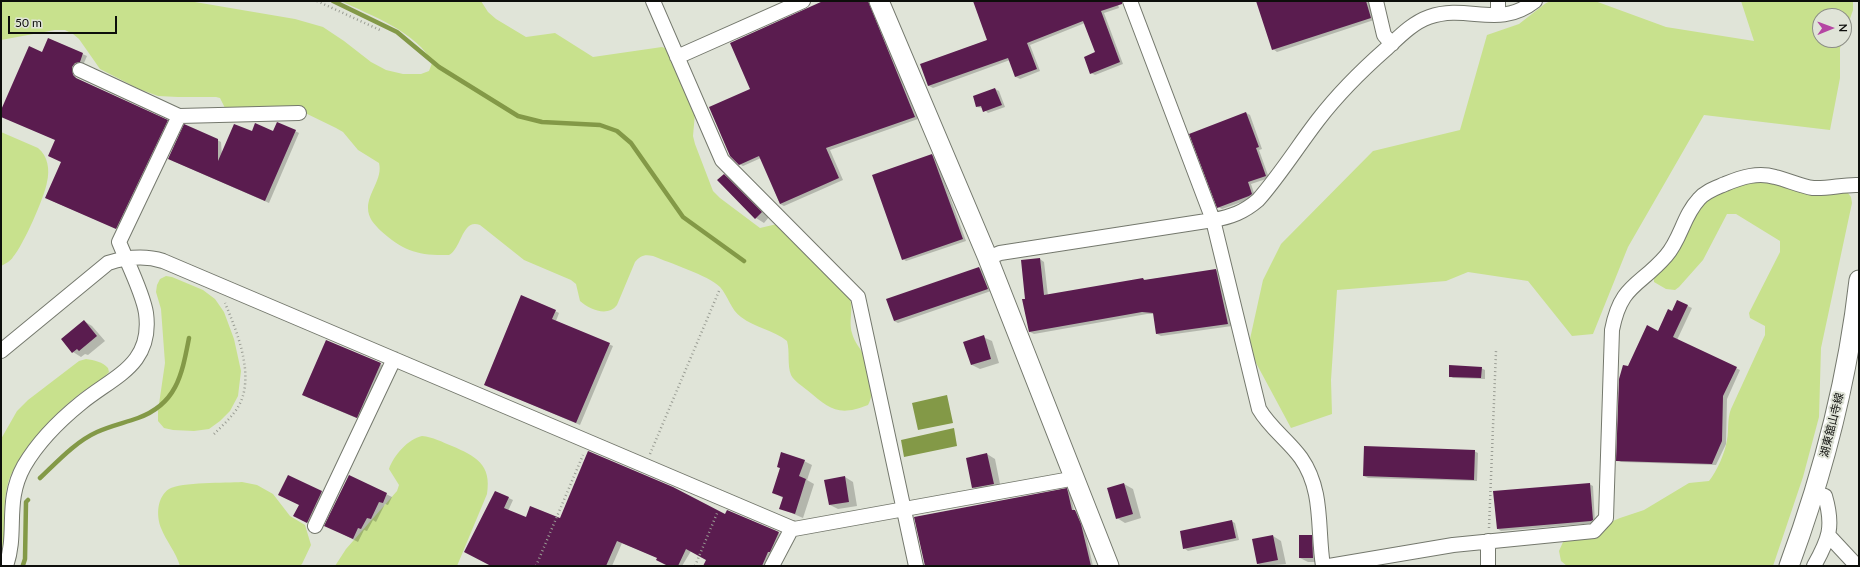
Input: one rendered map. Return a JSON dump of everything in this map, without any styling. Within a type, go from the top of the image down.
[{"type":"street","points":[[653,1],[722,160],[858,297],[916,566]]},
{"type":"street","points":[[677,56],[803,1]]},
{"type":"street","points":[[879,1],[988,258],[1109,566]]},
{"type":"street","points":[[1130,1],[1213,220],[1259,408],[1274,429],[1301,459],[1314,485],[1318,507],[1323,566]]},
{"type":"street","points":[[1376,1],[1384,35],[1392,44]]},
{"type":"street","points":[[1498,1],[1498,15]]},
{"type":"street","points":[[988,258],[1000,253],[1213,220],[1236,215],[1248,209],[1258,200],[1333,102],[1348,85],[1416,23],[1430,17],[1458,13],[1508,15],[1522,10],[1535,1]]},
{"type":"street","points":[[80,70],[179,116],[299,113]]},
{"type":"street","points":[[6,566],[10,554],[12,502],[17,483],[25,465],[45,438],[68,414],[94,392],[129,368],[141,351],[147,327],[146,311],[119,242],[179,116]]},
{"type":"street","points":[[1329,566],[1453,544],[1594,531],[1606,518],[1612,330],[1615,314],[1621,299],[1631,286],[1665,258],[1674,246],[1691,207],[1700,197],[1712,189],[1750,175],[1775,176],[1798,185],[1818,188],[1859,185]]},
{"type":"street","points":[[1,351],[108,262],[125,257],[155,258],[794,529],[1065,480],[1074,476]]},
{"type":"street","name":"湖東舘山寺線","points":[[1789,566],[1827,450],[1842,387],[1859,280]]},
{"type":"street","points":[[315,526],[394,359]]},
{"type":"street","points":[[1814,492],[1825,496],[1829,509],[1829,536],[1814,566]]},
{"type":"street","points":[[772,566],[792,528]]},
{"type":"street","points":[[1829,536],[1857,566]]},
{"type":"street","points":[[1488,541],[1488,566]]},
{"type":"path","points":[[317,1],[382,31]]},
{"type":"path","points":[[214,434],[239,406],[244,388],[245,371],[243,354],[225,302],[230,290]]},
{"type":"path","points":[[645,465],[719,291]]},
{"type":"path","points":[[1488,541],[1496,350]]},
{"type":"path","points":[[536,566],[589,441]]},
{"type":"path","points":[[695,566],[723,499]]},
{"type":"shaded area","points":[[1,1],[189,1],[295,19],[323,27],[371,62],[386,70],[403,74],[421,74],[429,71],[432,63],[426,52],[405,34],[392,26],[341,1],[481,1],[488,12],[496,19],[526,37],[555,33],[593,57],[662,47],[667,49],[695,113],[693,136],[713,191],[760,228],[777,224],[848,294],[851,304],[852,333],[865,357],[871,375],[872,394],[868,405],[858,409],[842,411],[822,402],[798,383],[791,375],[787,341],[776,334],[746,321],[735,311],[720,287],[707,278],[653,256],[642,256],[635,262],[617,305],[609,311],[599,311],[580,301],[576,284],[571,280],[524,260],[480,225],[474,224],[469,226],[457,246],[449,255],[420,253],[404,248],[381,231],[369,215],[368,208],[370,196],[379,175],[379,163],[358,150],[343,132],[299,110],[226,110],[220,98],[216,97],[158,96],[139,89],[100,69],[79,39],[65,30],[55,30],[1,40]]},
{"type":"shaded area","points":[[1551,1],[1595,1],[1666,27],[1754,41],[1741,1],[1853,1],[1852,13],[1852,8],[1812,8],[1812,48],[1840,48],[1840,78],[1830,130],[1704,115],[1628,247],[1593,334],[1572,336],[1528,281],[1468,272],[1446,281],[1337,290],[1331,380],[1332,414],[1291,428],[1248,348],[1263,280],[1281,244],[1373,151],[1460,130],[1487,35],[1519,24],[1546,3]]},
{"type":"shaded area","points":[[1,132],[38,148],[46,159],[48,173],[42,198],[28,232],[12,258],[1,266]]},
{"type":"shaded area","points":[[1751,181],[1848,193],[1851,197],[1852,203],[1821,348],[1819,417],[1803,477],[1773,566],[1567,566],[1561,561],[1559,551],[1563,542],[1620,518],[1644,510],[1689,483],[1709,481],[1718,467],[1726,445],[1731,409],[1765,335],[1765,326],[1750,318],[1749,313],[1780,252],[1780,241],[1736,214],[1727,214],[1703,260],[1679,287],[1675,290],[1666,289],[1654,282],[1654,276],[1696,210],[1714,194]]},
{"type":"shaded area","points":[[166,276],[203,290],[215,299],[224,312],[234,339],[241,371],[238,396],[230,411],[209,429],[194,431],[173,430],[164,428],[158,421],[165,363],[161,309],[156,292],[160,279]]},
{"type":"shaded area","points":[[86,359],[104,364],[108,368],[109,372],[106,376],[77,396],[56,414],[35,437],[18,462],[11,474],[7,487],[4,540],[1,557],[1,439],[17,411],[28,400],[79,361]]},
{"type":"shaded area","points":[[947,395],[953,423],[918,430],[912,403]]},
{"type":"shaded area","points":[[954,428],[957,446],[904,457],[901,440]]},
{"type":"shaded area","points":[[422,436],[430,437],[468,454],[480,462],[487,475],[487,494],[457,566],[335,566],[346,549],[397,491],[399,485],[389,469],[394,458],[402,448],[412,440]]},
{"type":"shaded area","points":[[242,482],[257,485],[273,494],[290,516],[305,525],[311,545],[302,564],[300,566],[180,566],[159,523],[158,512],[160,501],[165,492],[169,489],[183,485]]},
{"type":"building","points":[[823,1],[868,1],[915,117],[826,148],[839,178],[780,204],[759,156],[739,165],[730,156],[709,107],[750,89],[730,43]]},
{"type":"building","points":[[973,1],[1122,1],[1122,4],[1101,11],[1120,62],[1090,74],[1084,57],[1095,52],[1083,21],[1027,43],[1037,69],[1015,77],[1008,58],[928,86],[920,64],[987,40]]},
{"type":"building","points":[[1256,1],[1366,1],[1371,18],[1272,50]]},
{"type":"building","points":[[48,38],[83,53],[80,62],[75,63],[72,67],[73,75],[76,78],[168,120],[116,229],[45,198],[61,162],[48,156],[55,140],[1,117],[1,110],[29,46],[42,52]]},
{"type":"building","points":[[995,88],[1002,105],[983,112],[981,106],[976,107],[973,96]]},
{"type":"building","points":[[1246,112],[1259,147],[1256,148],[1266,176],[1248,182],[1252,194],[1249,196],[1217,208],[1189,134]]},
{"type":"building","points":[[277,122],[296,130],[265,201],[168,159],[184,124],[218,139],[218,161],[234,124],[252,131],[255,123],[273,131]]},
{"type":"building","points":[[932,154],[963,239],[902,260],[872,175]]},
{"type":"building","points":[[724,174],[762,212],[755,219],[717,180]]},
{"type":"building","points":[[1040,258],[1044,295],[1143,278],[1144,280],[1216,269],[1228,324],[1156,334],[1153,313],[1142,312],[1029,332],[1022,299],[1025,299],[1021,260]]},
{"type":"building","points":[[979,267],[988,289],[894,321],[886,299]]},
{"type":"building","points":[[521,295],[556,310],[552,319],[610,343],[576,423],[484,385]]},
{"type":"building","points":[[1677,300],[1688,305],[1673,337],[1737,367],[1723,396],[1722,441],[1712,464],[1616,461],[1619,379],[1623,365],[1628,366],[1647,325],[1658,331],[1668,309],[1672,311]]},
{"type":"building","points":[[84,320],[97,336],[79,351],[77,349],[72,353],[61,339]]},
{"type":"building","points":[[984,335],[991,359],[971,365],[963,342]]},
{"type":"building","points":[[326,340],[381,363],[357,418],[302,395]]},
{"type":"building","points":[[1449,365],[1482,367],[1481,378],[1449,377]]},
{"type":"building","points":[[1364,446],[1475,450],[1474,480],[1363,476]]},
{"type":"building","points":[[588,451],[673,487],[725,514],[727,510],[779,532],[762,566],[703,566],[706,560],[686,549],[678,566],[668,566],[656,560],[657,558],[617,541],[606,566],[491,566],[464,552],[495,491],[509,497],[504,508],[526,517],[530,506],[560,518]]},
{"type":"building","points":[[781,452],[805,460],[799,476],[806,479],[795,514],[779,509],[783,497],[772,493],[780,468],[777,467]]},
{"type":"building","points":[[987,453],[994,484],[972,488],[966,458]]},
{"type":"building","points":[[288,475],[322,491],[307,523],[293,516],[299,505],[278,495]]},
{"type":"building","points":[[349,475],[387,493],[383,503],[379,502],[371,519],[367,518],[361,529],[358,528],[353,539],[324,526]]},
{"type":"building","points":[[845,476],[849,502],[829,505],[824,480]]},
{"type":"building","points":[[1124,483],[1133,514],[1116,519],[1107,488]]},
{"type":"building","points":[[1590,483],[1593,520],[1591,521],[1497,529],[1493,491]]},
{"type":"building","points":[[1067,488],[1072,510],[1075,510],[1081,524],[1091,566],[925,566],[914,517]]},
{"type":"building","points":[[1232,520],[1236,538],[1183,549],[1180,531]]},
{"type":"building","points":[[1273,535],[1278,560],[1257,564],[1252,539]]},
{"type":"building","points":[[1299,535],[1312,535],[1313,558],[1299,558]]},
{"type":"waterway","points":[[333,1],[397,32],[439,67],[518,116],[542,122],[600,125],[617,131],[631,143],[683,217],[744,261]]},
{"type":"waterway","points":[[40,478],[67,453],[89,436],[107,428],[138,418],[161,405],[176,386],[184,364],[189,338]]},
{"type":"waterway","points":[[23,565],[25,559],[26,502],[28,500]]}]
